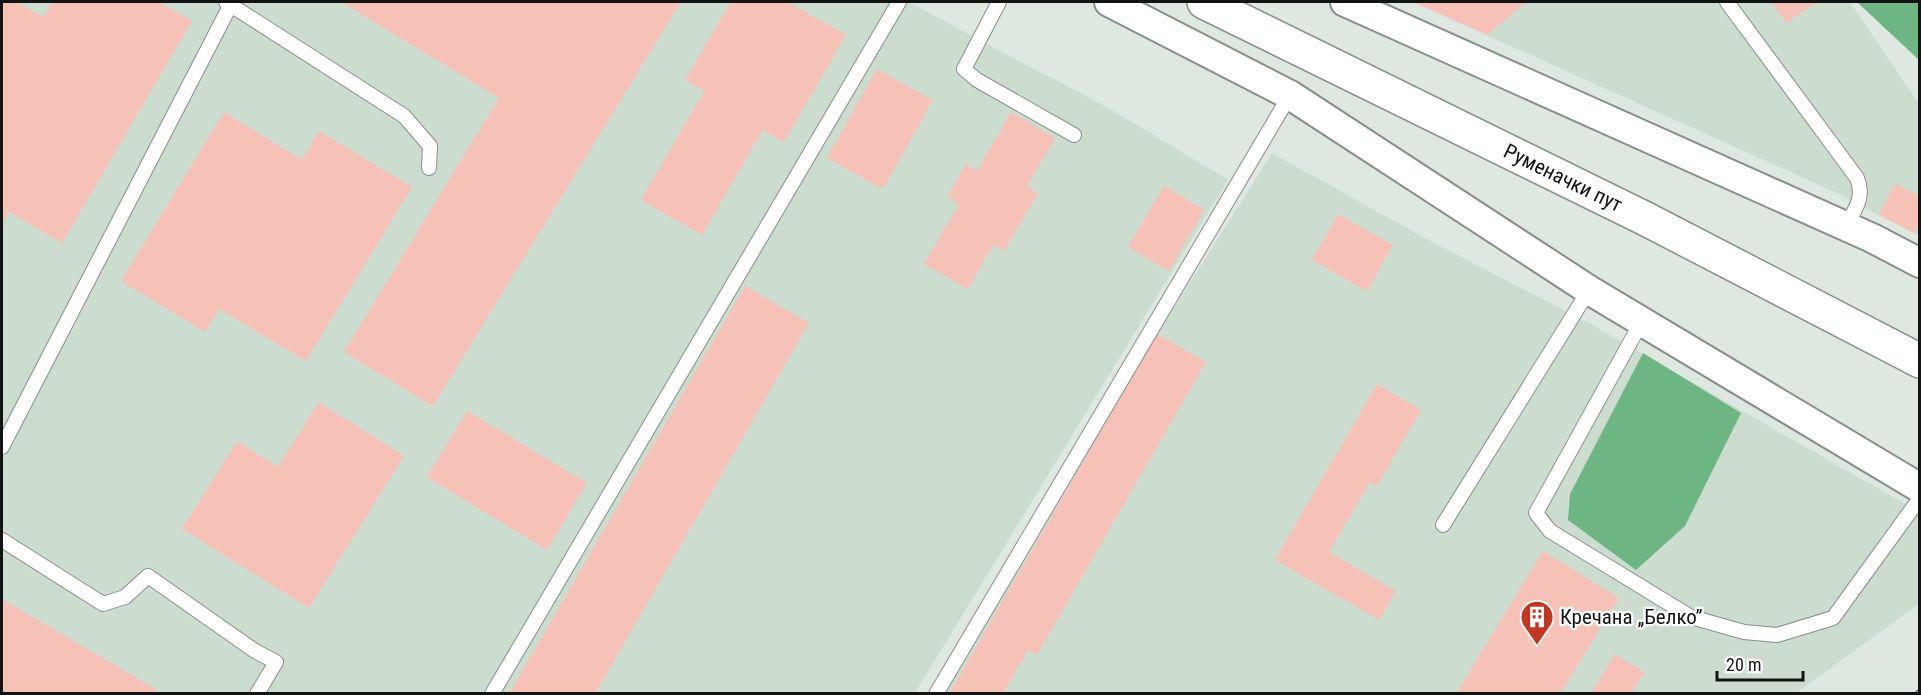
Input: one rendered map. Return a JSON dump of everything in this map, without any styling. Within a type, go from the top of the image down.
[{"type":"main road","name":"Руменачки пут","points":[[1204,2],[1657,224],[1920,361]]},
{"type":"street","points":[[1109,2],[1290,96],[1589,290],[1920,488]]},
{"type":"street","points":[[1346,2],[1845,227],[1920,264]]},
{"type":"lane","points":[[492,693],[899,2]]},
{"type":"lane","points":[[999,2],[964,69],[977,80],[1074,135]]},
{"type":"lane","points":[[1727,2],[1857,178],[1861,189],[1860,200],[1845,227]]},
{"type":"lane","points":[[2,447],[228,4],[405,116],[430,146],[429,168]]},
{"type":"lane","points":[[936,693],[1290,96]]},
{"type":"lane","points":[[1443,525],[1589,290]]},
{"type":"lane","points":[[1642,321],[1536,513],[1550,531],[1691,617],[1744,632],[1777,635],[1833,618],[1920,498]]},
{"type":"lane","points":[[2,540],[103,604],[125,597],[148,576],[255,651],[276,662],[257,693]]},
{"type":"shaded area","points":[[2,2],[908,2],[1114,111],[1228,180],[915,693],[2,693]]},
{"type":"shaded area","points":[[1413,2],[1850,2],[1919,104],[1919,236],[1837,193]]},
{"type":"shaded area","points":[[1272,153],[1421,236],[1589,323],[1919,512],[1919,604],[1796,693],[930,694]]},
{"type":"green space","points":[[1857,2],[1919,2],[1919,60]]},
{"type":"green space","points":[[1643,353],[1741,413],[1685,526],[1636,570],[1568,520],[1570,494]]},
{"type":"building","points":[[2,2],[17,2],[43,17],[52,2],[158,2],[192,21],[62,243],[9,212],[2,224]]},
{"type":"building","points":[[341,2],[681,2],[433,406],[344,352],[499,98]]},
{"type":"building","points":[[731,2],[788,2],[846,35],[784,142],[763,130],[702,235],[641,200],[704,91],[685,80]]},
{"type":"building","points":[[1413,2],[1527,2],[1487,35]]},
{"type":"building","points":[[1771,2],[1818,2],[1786,23]]},
{"type":"building","points":[[877,69],[933,100],[883,189],[827,158]]},
{"type":"building","points":[[224,112],[302,160],[319,131],[412,187],[306,361],[219,309],[205,332],[121,281]]},
{"type":"building","points":[[1011,112],[1055,138],[1027,186],[1038,193],[1004,251],[993,245],[968,289],[924,264],[959,204],[947,197],[966,164],[977,171]]},
{"type":"building","points":[[1895,184],[1920,196],[1920,223],[1914,233],[1879,215]]},
{"type":"building","points":[[1164,186],[1204,210],[1169,271],[1128,247]]},
{"type":"building","points":[[1338,214],[1393,245],[1367,291],[1312,260]]},
{"type":"building","points":[[745,286],[809,323],[595,694],[509,694]]},
{"type":"building","points":[[1157,334],[1206,362],[1037,655],[1028,650],[1003,694],[949,694]]},
{"type":"building","points":[[1377,384],[1421,410],[1377,486],[1370,482],[1329,552],[1396,591],[1379,620],[1275,560]]},
{"type":"building","points":[[319,402],[404,456],[309,608],[182,529],[237,441],[278,467]]},
{"type":"building","points":[[467,411],[587,483],[547,550],[427,477]]},
{"type":"building","name":"Кречана „Белко”","points":[[1543,551],[1619,598],[1560,694],[1456,694]]},
{"type":"building","points":[[2,599],[156,689],[153,694],[2,694]]},
{"type":"building","points":[[1615,654],[1644,672],[1631,694],[1591,694]]},
{"type":"place","name":"Кречана „Белко”","points":[[1537,646]]}]
